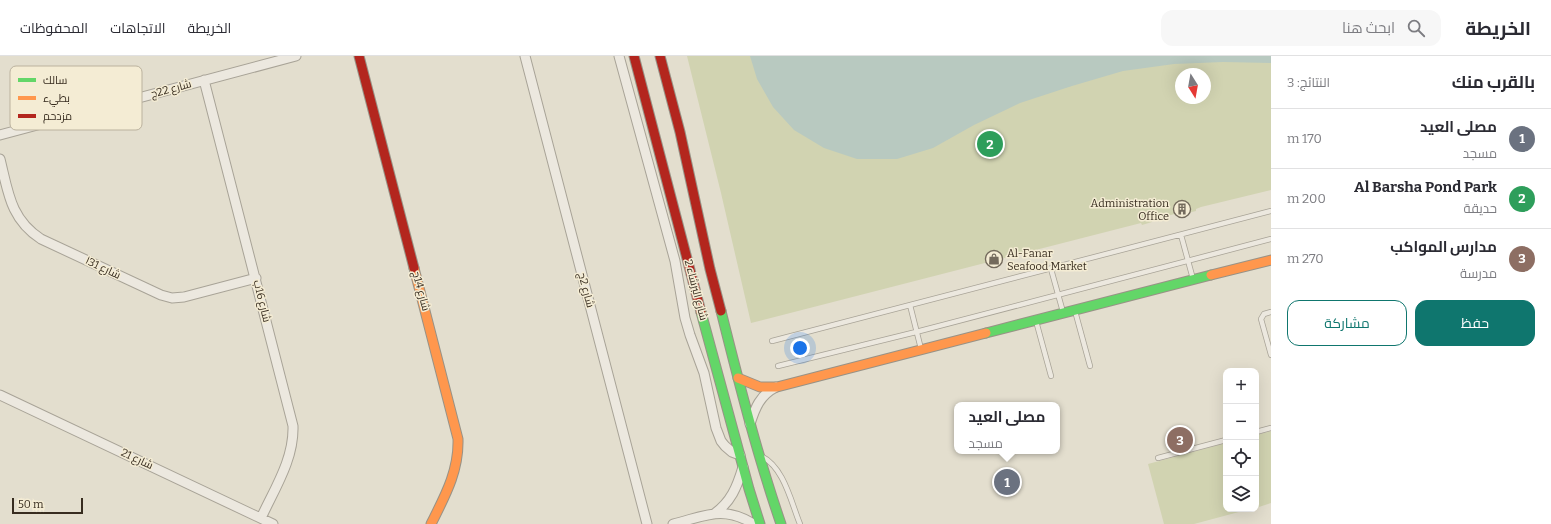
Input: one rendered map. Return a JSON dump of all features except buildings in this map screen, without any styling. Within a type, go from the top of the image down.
[{"type":"street","name":"شارع 22ج","points":[[142,97],[296,56]]},
{"type":"street","name":"شارع 14ج","points":[[359,56],[458,439],[459,454],[456,469],[431,524]]},
{"type":"street","name":"شارع 2ج","points":[[525,56],[647,524]]},
{"type":"street","points":[[619,56],[675,260],[685,318],[704,373],[716,428],[721,441],[725,446],[732,452],[740,455]]},
{"type":"street","name":"شارع البرشاء 2","points":[[634,56],[743,467],[760,524]]},
{"type":"street","name":"شارع البرشاء 2","points":[[660,56],[680,132],[708,262],[758,455],[781,524]]},
{"type":"street","name":"شارع 16ب","points":[[204,80],[293,426],[293,442],[289,458],[261,518]]},
{"type":"street","name":"شارع 22ج","points":[[0,135],[19,130]]},
{"type":"street","name":"شارع 31ا","points":[[0,159],[12,205],[20,221],[33,234],[62,249],[161,295],[172,298],[184,297],[256,278]]},
{"type":"street","points":[[750,424],[759,402],[766,393],[777,387],[1036,319],[1271,260]]},
{"type":"street","points":[[738,378],[760,387],[777,387]]},
{"type":"street","name":"شارع 21","points":[[0,395],[273,524]]},
{"type":"street","points":[[714,514],[730,498],[738,485],[743,467]]},
{"type":"street","points":[[673,524],[714,514],[726,513],[738,515],[754,524]]},
{"type":"lane","points":[[772,341],[1181,236],[1271,211]]},
{"type":"lane","points":[[1181,236],[1193,279]]},
{"type":"lane","points":[[778,366],[916,332],[1271,239]]},
{"type":"lane","points":[[1051,269],[1064,312]]},
{"type":"lane","points":[[910,306],[921,350]]},
{"type":"lane","points":[[1074,310],[1090,366]]},
{"type":"lane","points":[[1271,312],[1264,314],[1261,319],[1271,355]]},
{"type":"lane","points":[[1036,319],[1051,376]]},
{"type":"lane","points":[[1259,431],[1271,428]]},
{"type":"lane","points":[[1158,458],[1223,441]]},
{"type":"lane","points":[[758,455],[770,462],[779,472],[800,524]]},
{"type":"green space","points":[[687,56],[1271,56],[1271,190],[1201,207],[1196,209],[1196,211],[1183,214],[1182,212],[1152,220],[1152,222],[1142,225],[1141,223],[751,323]]},
{"type":"green space","points":[[1271,431],[1271,503],[1259,507],[1259,440],[1259,434]]},
{"type":"green space","points":[[1223,444],[1223,512],[1239,512],[1194,524],[1164,524],[1148,464]]},
{"type":"shaded area","points":[[750,56],[1271,56],[1271,63],[1223,62],[1174,64],[1123,71],[1020,103],[974,125],[933,148],[897,159],[857,159],[824,148],[794,130],[773,107],[757,79]]},
{"type":"traffic: fast","points":[[986,333],[1211,275]]},
{"type":"traffic: fast","points":[[721,311],[756,445],[781,524]]},
{"type":"traffic: fast","points":[[701,312],[749,489],[760,524]]},
{"type":"traffic: slow","points":[[1211,275],[1271,260]]},
{"type":"traffic: slow","points":[[414,268],[458,439],[458,451],[454,473],[431,524]]},
{"type":"traffic: slow","points":[[738,378],[760,387],[777,387],[986,333]]},
{"type":"traffic: jam","points":[[359,56],[414,268]]},
{"type":"traffic: jam","points":[[634,56],[701,312]]},
{"type":"traffic: jam","points":[[660,56],[680,132],[710,269],[721,311]]},
{"type":"place","name":"Al Barsha Pond Park","points":[[990,144]]},
{"type":"place","name":"Administration Office","points":[[1182,209]]},
{"type":"place","name":"Al-Fanar Seafood Market","points":[[994,259]]},
{"type":"place","name":"مدارس المواكب","points":[[1180,440]]},
{"type":"place","name":"مصلى العيد","points":[[1007,482]]}]
